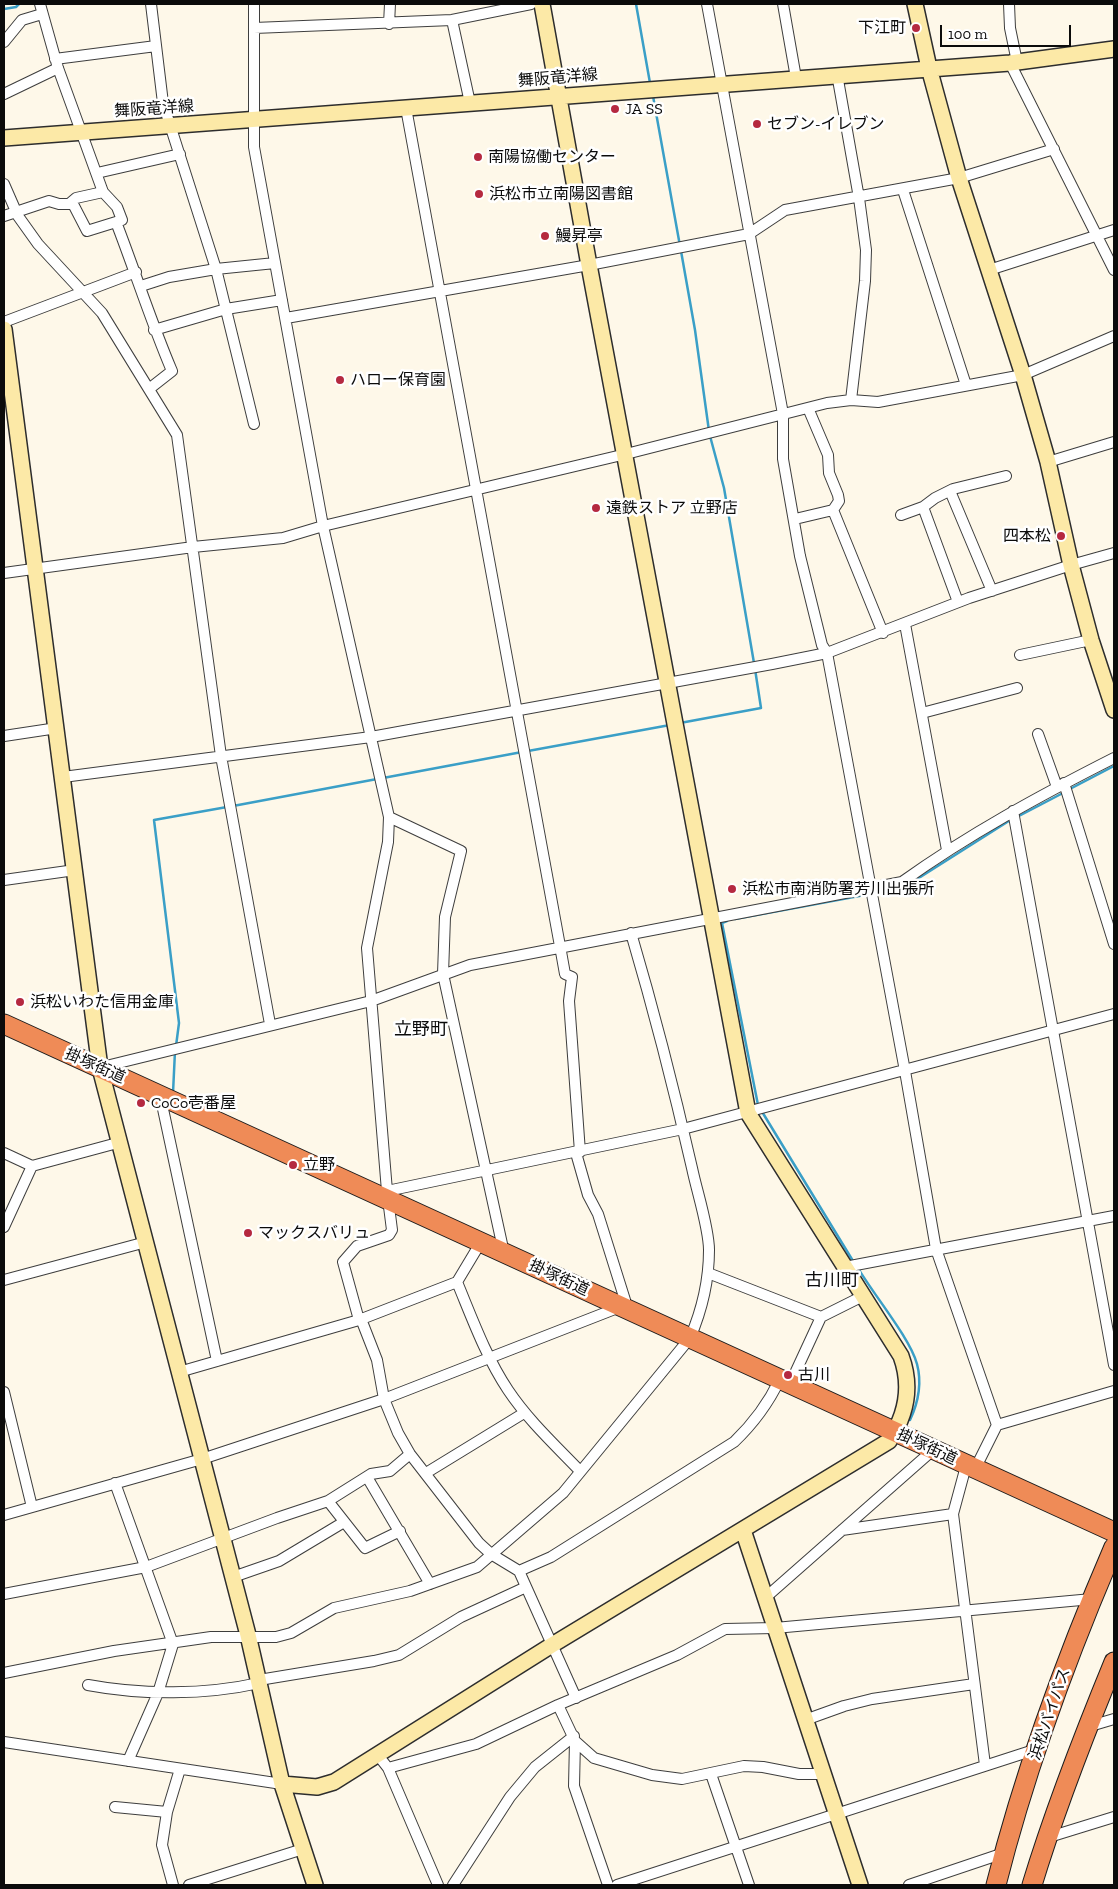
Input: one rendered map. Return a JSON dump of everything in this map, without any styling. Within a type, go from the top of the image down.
[{"type":"highway","name":"掛塚街道","points":[[4,1024],[169,1100],[388,1195],[481,1242],[620,1307],[1114,1532]]},
{"type":"highway","name":"浜松バイパス","points":[[996,1885],[1004,1853],[1038,1749],[1092,1599],[1114,1547]]},
{"type":"highway","points":[[1032,1885],[1046,1838],[1087,1727],[1114,1662]]},
{"type":"street","points":[[151,4],[163,103],[216,270],[254,424]]},
{"type":"street","points":[[254,4],[256,119],[254,147],[323,526],[389,817],[388,842],[367,948],[392,1230],[389,1235],[357,1246],[343,1262],[360,1320],[377,1360],[384,1399],[398,1433],[410,1454],[479,1543],[491,1554],[519,1571],[576,1698]]},
{"type":"street","points":[[390,4],[390,24]]},
{"type":"street","points":[[254,28],[452,20],[531,4]]},
{"type":"street","points":[[4,1742],[282,1784],[317,1786],[334,1782],[552,1645],[890,1441],[908,1398],[908,1378],[901,1356],[748,1113],[626,454],[589,266],[542,4]]},
{"type":"street","points":[[707,4],[783,414],[782,459],[811,601],[822,645],[827,653],[905,1071],[936,1249],[997,1425]]},
{"type":"street","points":[[783,4],[796,78]]},
{"type":"street","points":[[915,4],[929,68],[959,178],[1023,375],[1048,462],[1071,565],[1091,640],[1111,688],[1114,710]]},
{"type":"street","points":[[1009,4],[1013,63],[1114,270]]},
{"type":"street","points":[[4,42],[22,20],[41,9],[57,64],[103,192],[117,207],[122,220],[87,231],[72,202]]},
{"type":"street","points":[[452,20],[470,103]]},
{"type":"street","points":[[4,94],[57,64],[156,46]]},
{"type":"street","name":"舞阪竜洋線","points":[[4,138],[837,74],[1013,63],[1114,49]]},
{"type":"street","points":[[837,74],[859,198],[866,250],[866,281],[851,400]]},
{"type":"street","points":[[4,1515],[202,1460],[384,1399],[620,1307],[625,1300],[598,1214],[588,1195],[578,1152],[569,1001],[572,978],[565,974],[406,108]]},
{"type":"street","points":[[286,318],[439,290],[589,266],[749,234],[785,210],[903,190],[959,178],[1054,149]]},
{"type":"street","points":[[97,173],[180,154]]},
{"type":"street","points":[[4,184],[16,212],[38,244],[81,294],[102,313],[178,436],[221,756],[270,1024]]},
{"type":"street","points":[[903,190],[966,386]]},
{"type":"street","points":[[4,216],[49,201],[59,204],[72,202],[76,198],[103,192]]},
{"type":"street","points":[[116,222],[141,286],[154,330],[172,371],[149,389]]},
{"type":"street","points":[[989,270],[1114,230]]},
{"type":"street","points":[[141,286],[169,277],[276,263]]},
{"type":"street","points":[[4,322],[136,272]]},
{"type":"street","points":[[154,330],[194,316],[282,300]]},
{"type":"street","points":[[4,329],[100,1068],[121,1142],[248,1636],[282,1784],[315,1885]]},
{"type":"street","points":[[4,573],[193,547],[283,538],[323,526],[626,454],[808,408],[851,400],[878,402],[1023,375],[1114,336]]},
{"type":"street","points":[[795,519],[833,510],[838,501],[838,495],[829,472],[828,455],[808,408]]},
{"type":"street","points":[[1048,462],[1114,442]]},
{"type":"street","points":[[901,515],[923,508],[935,498],[950,492],[1006,476]]},
{"type":"street","points":[[950,492],[992,590]]},
{"type":"street","points":[[923,508],[958,602]]},
{"type":"street","points":[[833,510],[883,633]]},
{"type":"street","points":[[63,777],[371,737],[517,712],[827,653],[992,590],[1114,553]]},
{"type":"street","points":[[905,624],[946,850]]},
{"type":"street","points":[[1020,655],[1091,640]]},
{"type":"street","points":[[922,713],[1017,688]]},
{"type":"street","points":[[4,736],[57,728]]},
{"type":"street","points":[[1038,734],[1061,785],[1114,944]]},
{"type":"street","points":[[100,1068],[371,1000],[470,965],[712,918],[872,891],[902,882],[946,850],[1013,811],[1114,758]]},
{"type":"street","points":[[1013,811],[1055,1031],[1114,1365]]},
{"type":"street","points":[[389,817],[461,851],[445,917],[443,974],[504,1253]]},
{"type":"street","points":[[4,880],[75,870]]},
{"type":"street","points":[[4,1673],[114,1651],[211,1637],[276,1637],[291,1633],[334,1608],[430,1584],[477,1567],[563,1493],[690,1338],[701,1311],[708,1272],[709,1247],[662,1036],[631,933]]},
{"type":"street","points":[[388,1195],[486,1171],[683,1129],[748,1113],[1114,1014]]},
{"type":"street","points":[[169,1100],[163,1109],[217,1361]]},
{"type":"street","points":[[4,1153],[32,1166],[121,1142]]},
{"type":"street","points":[[4,1227],[32,1166]]},
{"type":"street","points":[[845,1267],[1114,1216]]},
{"type":"street","points":[[4,1280],[146,1242]]},
{"type":"street","points":[[179,1372],[360,1320],[457,1282],[481,1242]]},
{"type":"street","points":[[708,1272],[821,1317]]},
{"type":"street","points":[[457,1282],[490,1358],[507,1390],[524,1412],[580,1471]]},
{"type":"street","points":[[519,1571],[550,1557],[734,1442],[757,1418],[785,1382],[821,1317],[863,1296]]},
{"type":"street","points":[[985,1765],[953,1514],[970,1467],[997,1425],[1114,1391]]},
{"type":"street","points":[[4,1392],[32,1507]]},
{"type":"street","points":[[426,1473],[524,1412]]},
{"type":"street","points":[[765,1598],[933,1450]]},
{"type":"street","points":[[4,1594],[146,1568],[222,1538],[328,1501],[367,1477],[390,1471],[410,1454]]},
{"type":"street","points":[[367,1477],[430,1584]]},
{"type":"street","points":[[115,1483],[173,1644],[158,1693],[128,1761]]},
{"type":"street","points":[[328,1501],[365,1548],[400,1531]]},
{"type":"street","points":[[842,1530],[953,1514]]},
{"type":"street","points":[[233,1577],[279,1561],[344,1522]]},
{"type":"street","points":[[743,1530],[860,1885]]},
{"type":"street","points":[[88,1684],[158,1693],[242,1687],[259,1681],[374,1661],[399,1655],[461,1617],[526,1588]]},
{"type":"street","points":[[388,1768],[476,1744],[576,1698],[677,1655],[725,1629],[775,1628],[1092,1599]]},
{"type":"street","points":[[805,1720],[844,1706],[872,1699],[974,1684]]},
{"type":"street","points":[[558,1706],[574,1738],[594,1758],[652,1775],[682,1779],[744,1766],[763,1766],[799,1774],[822,1774]]},
{"type":"street","points":[[1087,1727],[1114,1719]]},
{"type":"street","points":[[452,1885],[510,1797],[535,1767],[574,1738]]},
{"type":"street","points":[[574,1738],[574,1786],[608,1885]]},
{"type":"street","points":[[617,1885],[835,1812],[1038,1749]]},
{"type":"street","points":[[377,1754],[388,1768],[438,1885]]},
{"type":"street","points":[[173,1885],[162,1846],[167,1812],[180,1769]]},
{"type":"street","points":[[711,1774],[748,1885]]},
{"type":"street","points":[[115,1807],[167,1812]]},
{"type":"street","points":[[1046,1838],[1114,1817]]},
{"type":"street","points":[[189,1885],[303,1849]]},
{"type":"street","points":[[909,1885],[1004,1853]]},
{"type":"waterway","points":[[4,9],[16,7],[19,4]]},
{"type":"waterway","points":[[636,4],[650,83]]},
{"type":"waterway","points":[[653,96],[680,246]]},
{"type":"waterway","points":[[681,251],[695,330],[709,431]]},
{"type":"waterway","points":[[710,436],[724,488],[754,663]]},
{"type":"waterway","points":[[680,723],[761,708],[755,669]]},
{"type":"waterway","points":[[528,751],[670,725]]},
{"type":"waterway","points":[[383,778],[522,752]]},
{"type":"waterway","points":[[1068,790],[1114,766]]},
{"type":"waterway","points":[[233,806],[377,779]]},
{"type":"waterway","points":[[1017,817],[1063,793]]},
{"type":"waterway","points":[[176,1046],[179,1023],[154,820],[227,807]]},
{"type":"waterway","points":[[875,893],[903,888],[1012,819]]},
{"type":"waterway","points":[[735,919],[870,894]]},
{"type":"waterway","points":[[727,921],[722,923],[758,1105]]},
{"type":"waterway","points":[[173,1093],[175,1051]]},
{"type":"waterway","points":[[761,1110],[853,1261]]},
{"type":"waterway","points":[[858,1268],[907,1342],[917,1364],[919,1378],[918,1393],[910,1420]]},
{"type":"place","name":"下江町","points":[[916,28]]},
{"type":"place","name":"JA SS","points":[[615,109]]},
{"type":"place","name":"セブン-イレブン","points":[[757,124]]},
{"type":"place","name":"南陽協働センター","points":[[478,157]]},
{"type":"place","name":"浜松市立南陽図書館","points":[[479,194]]},
{"type":"place","name":"鰻昇亭","points":[[545,236]]},
{"type":"place","name":"ハロー保育園","points":[[340,380]]},
{"type":"place","name":"遠鉄ストア 立野店","points":[[596,508]]},
{"type":"place","name":"四本松","points":[[1061,536]]},
{"type":"place","name":"浜松市南消防署芳川出張所","points":[[732,889]]},
{"type":"place","name":"浜松いわた信用金庫","points":[[20,1002]]},
{"type":"place","name":"CoCo壱番屋","points":[[141,1103]]},
{"type":"place","name":"立野","points":[[293,1165]]},
{"type":"place","name":"マックスバリュ","points":[[248,1233]]},
{"type":"place","name":"古川","points":[[788,1375]]},
{"type":"district","name":"立野町","points":[[421,1030]]},
{"type":"district","name":"古川町","points":[[832,1281]]}]
